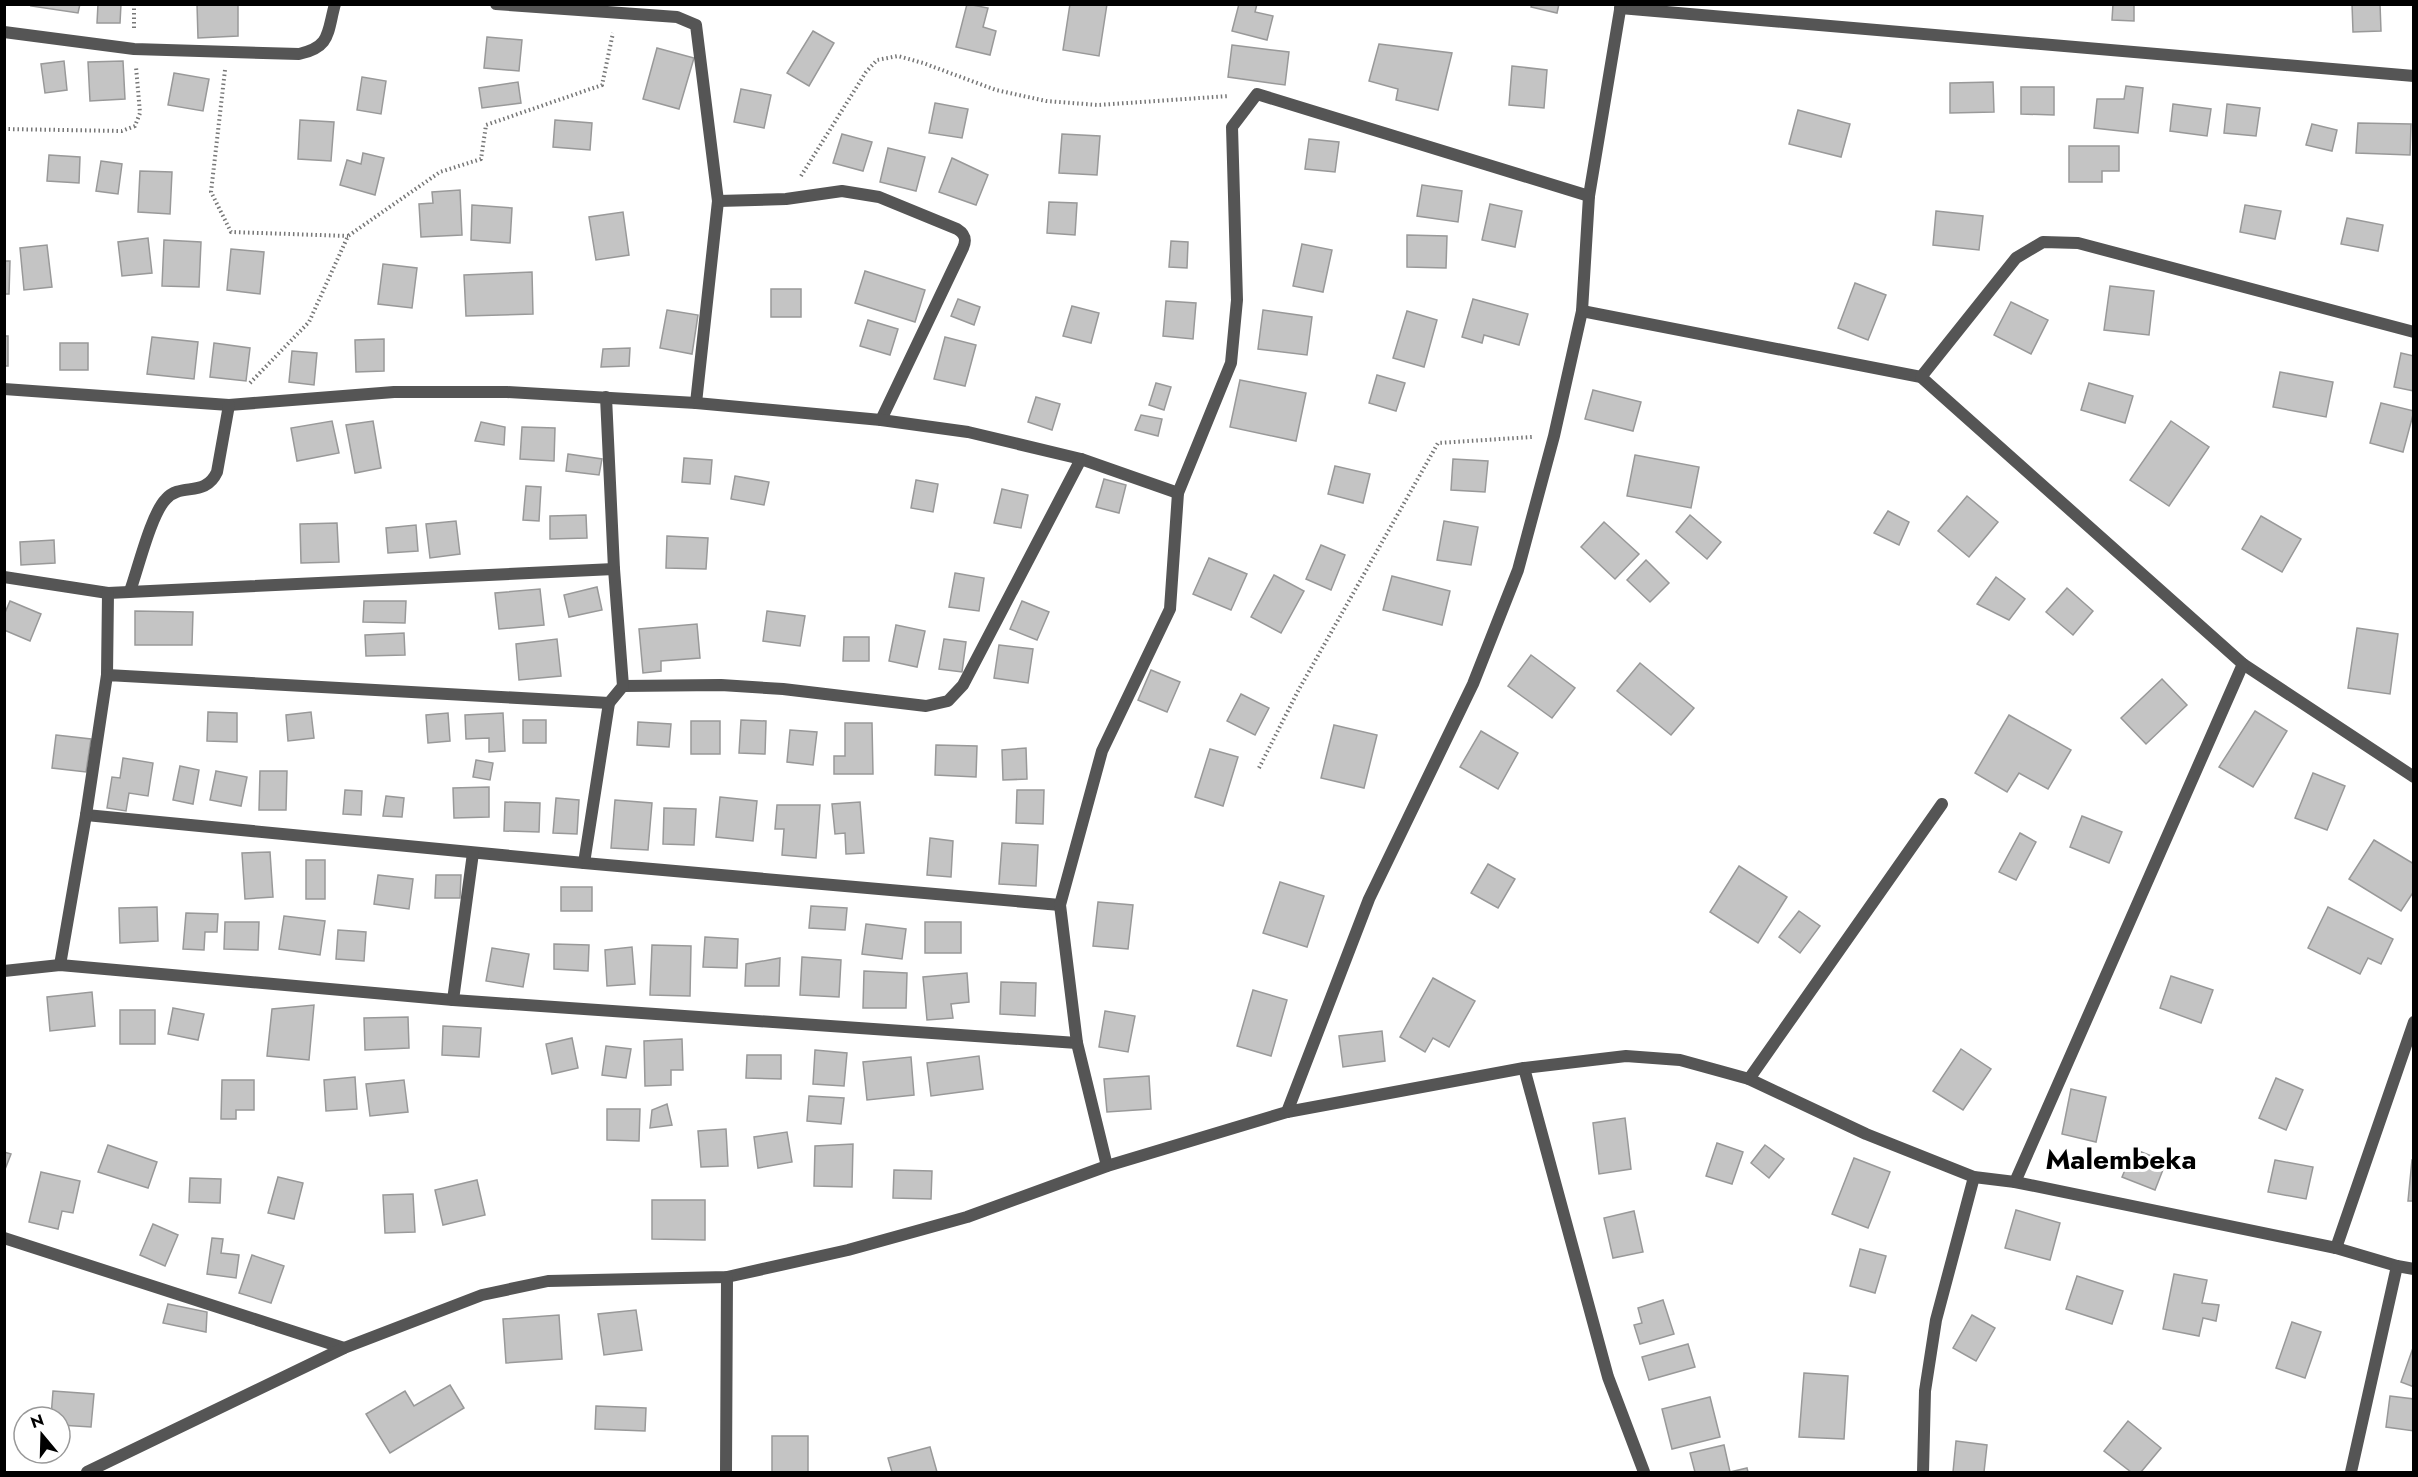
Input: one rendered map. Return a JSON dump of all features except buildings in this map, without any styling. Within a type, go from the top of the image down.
[{"type":"street","points":[[4,32],[134,50],[299,54],[315,50],[324,42],[334,4]]},
{"type":"street","points":[[496,4],[677,17],[696,25],[718,201],[696,403]]},
{"type":"street","points":[[1287,1112],[1369,899],[1473,684],[1518,570],[1554,436],[1582,311],[1589,196],[1620,6],[2414,75]]},
{"type":"street","points":[[1107,1166],[1077,1043],[1060,905],[1102,751],[1170,609],[1178,493],[1231,363],[1237,300],[1232,127],[1257,94],[1589,196]]},
{"type":"street","points":[[718,201],[786,199],[842,191],[879,197],[964,233],[966,241],[963,248],[881,420]]},
{"type":"street","points":[[1921,377],[2016,258],[2043,242],[2078,243],[2414,332]]},
{"type":"street","points":[[1582,311],[1921,377],[2243,664],[2414,777]]},
{"type":"street","points":[[4,389],[229,405],[394,392],[507,392],[696,403],[881,420],[968,432],[1082,459],[1178,493]]},
{"type":"street","points":[[584,863],[609,703],[623,686],[614,569],[606,397]]},
{"type":"street","points":[[130,591],[158,511],[167,497],[181,491],[204,487],[213,480],[217,472],[229,405]]},
{"type":"street","points":[[623,686],[721,685],[783,689],[926,706],[948,701],[963,685],[1082,459]]},
{"type":"street","points":[[4,577],[108,592],[200,590],[614,569]]},
{"type":"street","points":[[60,965],[107,675],[108,592]]},
{"type":"street","points":[[2015,1182],[2243,664]]},
{"type":"street","points":[[107,675],[609,703]]},
{"type":"street","points":[[1749,1079],[1942,804]]},
{"type":"street","points":[[86,815],[473,853],[1060,905]]},
{"type":"street","points":[[453,1000],[473,853]]},
{"type":"street","points":[[4,972],[60,965],[453,1000],[1077,1043]]},
{"type":"street","points":[[2336,1248],[2414,1022]]},
{"type":"street","points":[[87,1473],[344,1348],[482,1295],[548,1281],[727,1277],[848,1250],[967,1217],[1107,1166],[1287,1112],[1524,1068],[1626,1056],[1680,1060],[1749,1079],[1866,1134],[1974,1177],[2015,1182],[2336,1248],[2414,1269]]},
{"type":"street","points":[[1524,1068],[1608,1377],[1644,1473]]},
{"type":"street","points":[[1923,1473],[1925,1391],[1936,1320],[1974,1177]]},
{"type":"street","points":[[4,1238],[344,1348]]},
{"type":"street","points":[[2351,1473],[2397,1266]]},
{"type":"street","points":[[726,1473],[727,1277]]},
{"type":"path","points":[[229,405],[309,322],[348,236],[440,172],[481,159],[486,125],[602,85],[618,11]]},
{"type":"path","points":[[4,129],[122,131],[135,126],[140,112],[134,50]]},
{"type":"path","points":[[227,53],[211,192],[231,232],[348,236]]},
{"type":"path","points":[[786,199],[866,72],[877,60],[898,56],[996,90],[1046,101],[1098,105],[1257,94]]},
{"type":"path","points":[[1259,768],[1298,692],[1438,443],[1554,436]]},
{"type":"district","name":"Malembeka","points":[[2121,1159]]}]
